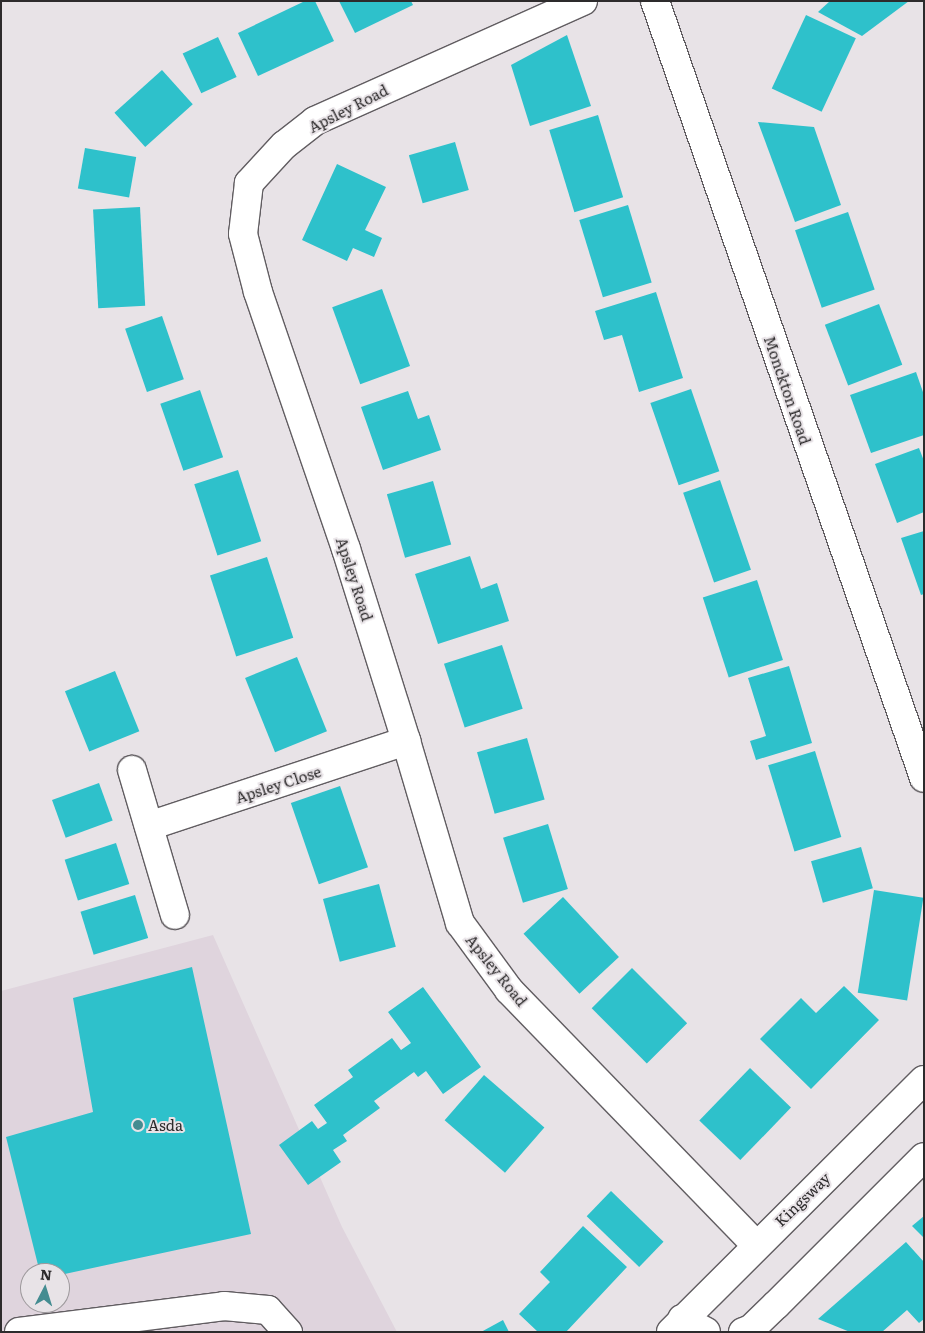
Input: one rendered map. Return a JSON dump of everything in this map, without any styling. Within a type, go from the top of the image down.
[{"type":"street","name":"Apsley Road","points":[[583,1],[314,121],[284,145],[249,183],[243,234],[258,292],[346,549],[460,923],[509,990],[756,1245]]},
{"type":"street","name":"Monckton Road","points":[[655,1],[924,778]]},
{"type":"street","name":"Apsley Close","points":[[149,826],[406,741]]},
{"type":"street","points":[[132,770],[175,915]]},
{"type":"street","name":"Kingsway","points":[[676,1326],[924,1080]]},
{"type":"street","points":[[753,1331],[924,1157]]},
{"type":"street","points":[[29,1331],[106,1326],[224,1306],[268,1310],[288,1332]]},
{"type":"street","name":"Kingsway","points":[[676,1326],[706,1332]]},
{"type":"shaded area","points":[[213,935],[342,1227],[397,1332],[1,1332],[1,991]]},
{"type":"building","points":[[305,1],[315,1],[334,41],[258,76],[238,33]]},
{"type":"building","points":[[339,1],[411,1],[413,5],[355,33]]},
{"type":"building","points":[[830,1],[909,1],[862,36],[818,12]]},
{"type":"building","points":[[806,15],[856,38],[822,112],[772,88]]},
{"type":"building","points":[[567,35],[591,106],[530,126],[511,65]]},
{"type":"building","points":[[218,37],[237,77],[201,93],[183,53]]},
{"type":"building","points":[[162,70],[193,104],[145,147],[114,113]]},
{"type":"building","points":[[598,115],[623,197],[574,212],[549,130]]},
{"type":"building","points":[[758,122],[814,127],[841,205],[795,222]]},
{"type":"building","points":[[455,142],[469,190],[423,203],[409,155]]},
{"type":"building","points":[[85,148],[136,157],[129,197],[78,188]]},
{"type":"building","points":[[337,164],[386,187],[365,230],[382,238],[374,257],[353,248],[347,261],[302,240]]},
{"type":"building","points":[[628,205],[652,282],[603,297],[579,220]]},
{"type":"building","points":[[140,207],[145,306],[98,308],[93,209]]},
{"type":"building","points":[[848,212],[875,290],[822,308],[795,230]]},
{"type":"building","points":[[382,289],[410,366],[360,384],[332,307]]},
{"type":"building","points":[[656,292],[683,378],[639,392],[622,335],[604,340],[595,311]]},
{"type":"building","points":[[879,304],[902,365],[848,385],[825,325]]},
{"type":"building","points":[[162,316],[184,379],[147,392],[125,329]]},
{"type":"building","points":[[916,372],[924,395],[924,435],[871,453],[850,395]]},
{"type":"building","points":[[691,389],[719,471],[679,485],[650,403]]},
{"type":"building","points":[[200,390],[223,457],[183,471],[160,404]]},
{"type":"building","points":[[408,391],[418,419],[429,415],[441,450],[383,470],[361,407]]},
{"type":"building","points":[[919,448],[924,461],[924,512],[897,523],[875,464]]},
{"type":"building","points":[[238,470],[261,541],[217,556],[194,484]]},
{"type":"building","points":[[720,480],[751,570],[714,583],[683,493]]},
{"type":"building","points":[[433,481],[451,544],[405,558],[387,494]]},
{"type":"building","points":[[924,531],[924,594],[921,595],[901,538]]},
{"type":"building","points":[[470,556],[481,589],[497,583],[509,621],[438,644],[415,574]]},
{"type":"building","points":[[267,557],[293,638],[236,656],[210,576]]},
{"type":"building","points":[[757,580],[783,660],[729,678],[703,598]]},
{"type":"building","points":[[502,645],[523,709],[465,728],[444,664]]},
{"type":"building","points":[[297,657],[327,731],[275,752],[245,678]]},
{"type":"building","points":[[789,666],[812,743],[756,760],[750,741],[766,736],[748,678]]},
{"type":"building","points":[[115,671],[139,731],[89,751],[65,691]]},
{"type":"building","points":[[527,738],[545,800],[495,814],[477,752]]},
{"type":"building","points":[[815,751],[841,837],[794,851],[768,765]]},
{"type":"building","points":[[99,783],[113,821],[66,838],[52,800]]},
{"type":"building","points":[[340,786],[368,867],[319,884],[291,803]]},
{"type":"building","points":[[548,824],[568,889],[523,903],[503,838]]},
{"type":"building","points":[[116,843],[129,884],[78,901],[65,860]]},
{"type":"building","points":[[861,847],[873,888],[823,903],[811,861]]},
{"type":"building","points":[[379,884],[396,947],[340,962],[323,899]]},
{"type":"building","points":[[874,890],[923,898],[907,1001],[858,993]]},
{"type":"building","points":[[135,895],[148,938],[94,955],[80,912]]},
{"type":"building","points":[[563,897],[619,957],[579,994],[524,934]]},
{"type":"building","name":"Asda","points":[[192,967],[251,1234],[70,1273],[70,1263],[38,1263],[6,1137],[93,1112],[73,998]]},
{"type":"building","points":[[632,968],[687,1023],[647,1063],[592,1008]]},
{"type":"building","points":[[844,986],[879,1020],[811,1089],[760,1039],[801,998],[816,1013]]},
{"type":"building","points":[[423,987],[481,1067],[443,1094],[426,1071],[418,1077],[414,1072],[374,1101],[380,1108],[343,1135],[347,1141],[333,1150],[341,1162],[308,1185],[279,1145],[312,1121],[318,1129],[327,1123],[314,1105],[353,1077],[348,1070],[392,1038],[401,1050],[411,1043],[388,1012]]},
{"type":"building","points":[[750,1068],[791,1108],[740,1160],[699,1121]]},
{"type":"building","points":[[484,1075],[544,1127],[505,1173],[445,1120]]},
{"type":"building","points":[[611,1191],[664,1242],[639,1267],[587,1216]]},
{"type":"building","points":[[924,1216],[924,1238],[912,1226]]},
{"type":"building","points":[[583,1226],[627,1267],[566,1332],[538,1332],[519,1314],[550,1282],[540,1272]]},
{"type":"building","points":[[906,1242],[924,1262],[924,1319],[919,1323],[907,1310],[882,1332],[850,1332],[818,1319]]},
{"type":"building","points":[[503,1320],[509,1332],[481,1332]]},
{"type":"place","name":"Asda","points":[[138,1125]]}]
